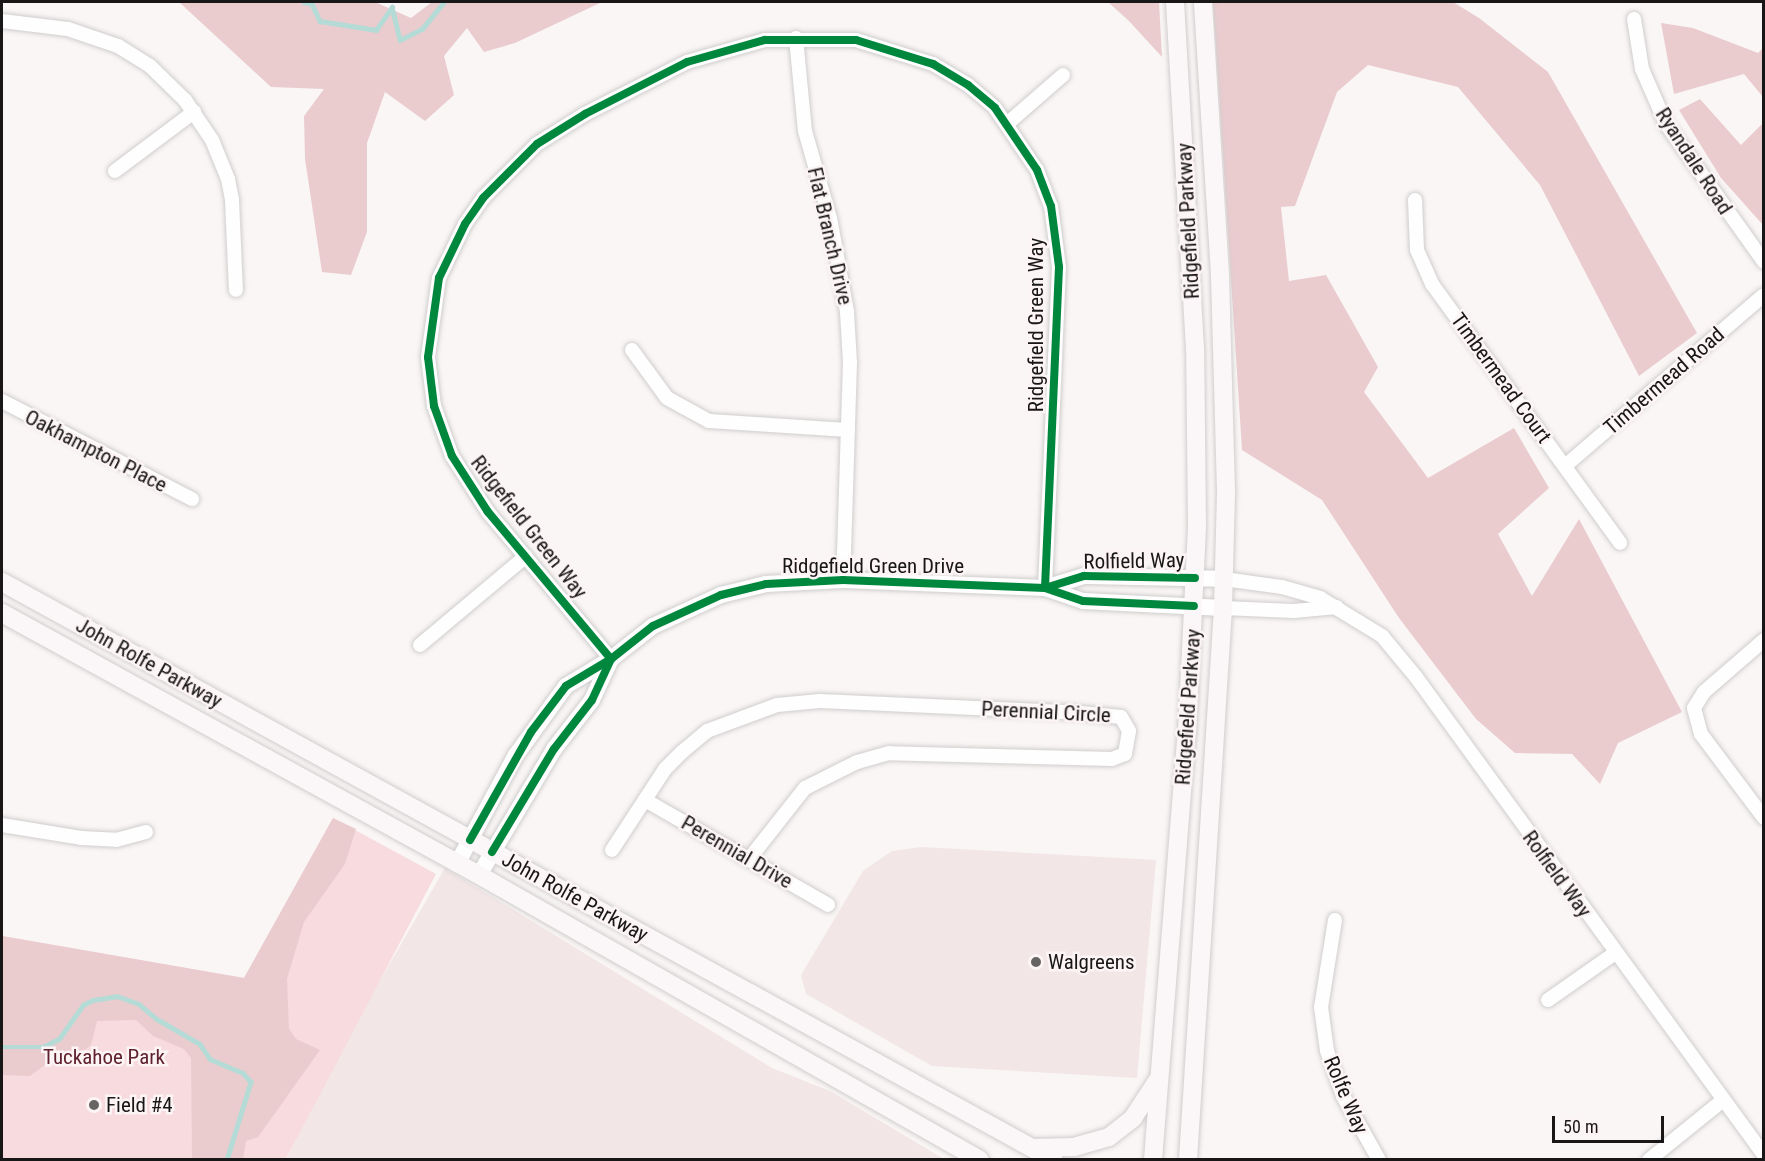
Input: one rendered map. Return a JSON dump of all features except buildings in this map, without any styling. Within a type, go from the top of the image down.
[{"type":"main road","name":"Ridgefield Parkway","points":[[1153,1160],[1195,578],[1196,349],[1175,2]]},
{"type":"main road","name":"Ridgefield Parkway","points":[[1190,1156],[1224,579],[1223,348],[1203,2]]},
{"type":"main road","name":"John Rolfe Parkway","points":[[2,582],[1054,1160]]},
{"type":"main road","name":"John Rolfe Parkway","points":[[2,613],[479,875],[980,1160]]},
{"type":"main road","points":[[1034,1148],[1074,1147],[1109,1137],[1133,1118],[1158,1079]]},
{"type":"street","name":"Ryandale Road","points":[[1634,19],[1642,69],[1666,124],[1764,262]]},
{"type":"street","points":[[2,21],[68,29],[118,46],[166,79],[194,112],[212,140],[228,180],[232,200],[236,290]]},
{"type":"street","name":"Ridgefield Green Way","points":[[611,659],[466,483],[452,456],[434,406],[429,337],[446,261],[483,198],[517,161],[554,132],[687,62],[736,45],[796,38],[856,40],[913,55],[968,85],[1008,123],[1037,170],[1057,237],[1059,267],[1046,588]]},
{"type":"street","name":"Flat Branch Drive","points":[[796,38],[805,131],[830,218],[847,312],[848,430],[843,580]]},
{"type":"street","points":[[1008,123],[1063,75]]},
{"type":"street","points":[[115,171],[194,112]]},
{"type":"street","name":"Timbermead Court","points":[[1415,200],[1418,250],[1432,284],[1620,543]]},
{"type":"street","name":"Timbermead Road","points":[[1566,466],[1764,295]]},
{"type":"street","points":[[632,350],[667,398],[709,421],[848,430]]},
{"type":"street","name":"Oakhampton Place","points":[[2,401],[192,499]]},
{"type":"street","points":[[420,645],[526,556]]},
{"type":"street","name":"Rolfield Way","points":[[1046,588],[1084,576],[1224,579],[1282,587],[1337,607],[1382,636],[1416,677],[1614,953],[1764,1155]]},
{"type":"street","name":"Ridgefield Green Drive","points":[[457,864],[516,755],[549,706],[575,677],[611,659],[653,626],[721,595],[765,584],[843,580],[1046,588]]},
{"type":"street","name":"Rolfield Way","points":[[1046,588],[1083,601],[1294,611],[1337,607]]},
{"type":"street","points":[[1764,640],[1704,692],[1694,708],[1701,734],[1764,818]]},
{"type":"street","name":"Ridgefield Green Drive","points":[[479,875],[554,748],[592,700],[611,659]]},
{"type":"street","name":"Perennial Circle","points":[[612,850],[665,769],[707,731],[777,705],[820,701],[1080,713],[1121,717],[1129,730],[1125,754],[1112,759],[889,753],[857,762],[805,788],[750,858]]},
{"type":"street","name":"Perennial Drive","points":[[645,800],[750,858],[828,905]]},
{"type":"street","points":[[2,825],[81,838],[116,840],[146,832]]},
{"type":"street","name":"Rolfe Way","points":[[1335,920],[1321,1007],[1327,1051],[1343,1096],[1379,1160]]},
{"type":"street","points":[[1548,1000],[1614,953]]},
{"type":"street","points":[[1649,1160],[1723,1100]]},
{"type":"shaded area","points":[[179,2],[375,2],[411,18],[432,2],[602,2],[515,43],[484,52],[467,28],[444,56],[454,95],[425,121],[385,92],[367,143],[367,232],[351,275],[322,272],[305,159],[304,116],[324,89],[271,87]]},
{"type":"shaded area","points":[[1108,2],[1159,2],[1162,57],[1129,21]]},
{"type":"shaded area","points":[[1213,2],[1453,2],[1479,18],[1548,72],[1697,333],[1639,376],[1540,185],[1458,87],[1368,65],[1337,92],[1295,206],[1281,207],[1289,281],[1326,275],[1378,367],[1364,392],[1428,478],[1514,428],[1549,488],[1498,534],[1532,596],[1579,519],[1682,712],[1618,743],[1600,784],[1572,754],[1515,753],[1476,719],[1399,618],[1322,500],[1242,450]]},
{"type":"shaded area","points":[[1661,23],[1693,28],[1758,53],[1763,48],[1763,97],[1744,74],[1674,94]]},
{"type":"shaded area","points":[[1700,99],[1741,145],[1763,123],[1763,225],[1721,178],[1679,110]]},
{"type":"shaded area","points":[[333,818],[356,829],[345,864],[304,922],[287,979],[289,1029],[296,1039],[320,1050],[258,1137],[246,1141],[243,1159],[192,1159],[191,1058],[184,1049],[153,1036],[136,1020],[97,1021],[91,1045],[78,1055],[49,1062],[30,1076],[2,1075],[2,936],[244,978]]},
{"type":"shaded area","points":[[921,847],[1156,860],[1137,1078],[932,1066],[806,994],[801,975],[863,871],[892,851]]},
{"type":"shaded area","points":[[445,868],[772,1068],[830,1091],[944,1159],[286,1160],[352,1029]]},
{"type":"green space","name":"Tuckahoe Park","points":[[333,818],[436,874],[286,1159],[2,1159],[2,936],[244,978]]},
{"type":"waterway","points":[[304,2],[312,4],[320,21],[376,30],[392,7],[400,40],[422,29],[444,2]]},
{"type":"waterway","points":[[2,1047],[43,1047],[59,1039],[83,1005],[93,1000],[117,996],[139,1004],[157,1019],[200,1044],[210,1059],[243,1073],[251,1082],[227,1160]]},
{"type":"cycle path","points":[[611,659],[488,512],[452,456],[434,406],[428,357],[439,278],[465,224],[483,198],[537,144],[585,114],[687,62],[765,40],[856,40],[933,64],[968,85],[995,108],[1037,170],[1051,206],[1059,267],[1045,588]]},
{"type":"cycle path","points":[[1045,588],[1084,576],[1195,578]]},
{"type":"cycle path","points":[[470,840],[531,732],[566,686],[611,659],[653,626],[721,595],[766,584],[843,580],[1045,588],[1083,601],[1194,606]]},
{"type":"cycle path","points":[[492,852],[554,749],[592,700],[611,659]]},
{"type":"place","name":"Walgreens","points":[[1036,962]]},
{"type":"place","name":"Field #4","points":[[94,1105]]}]
